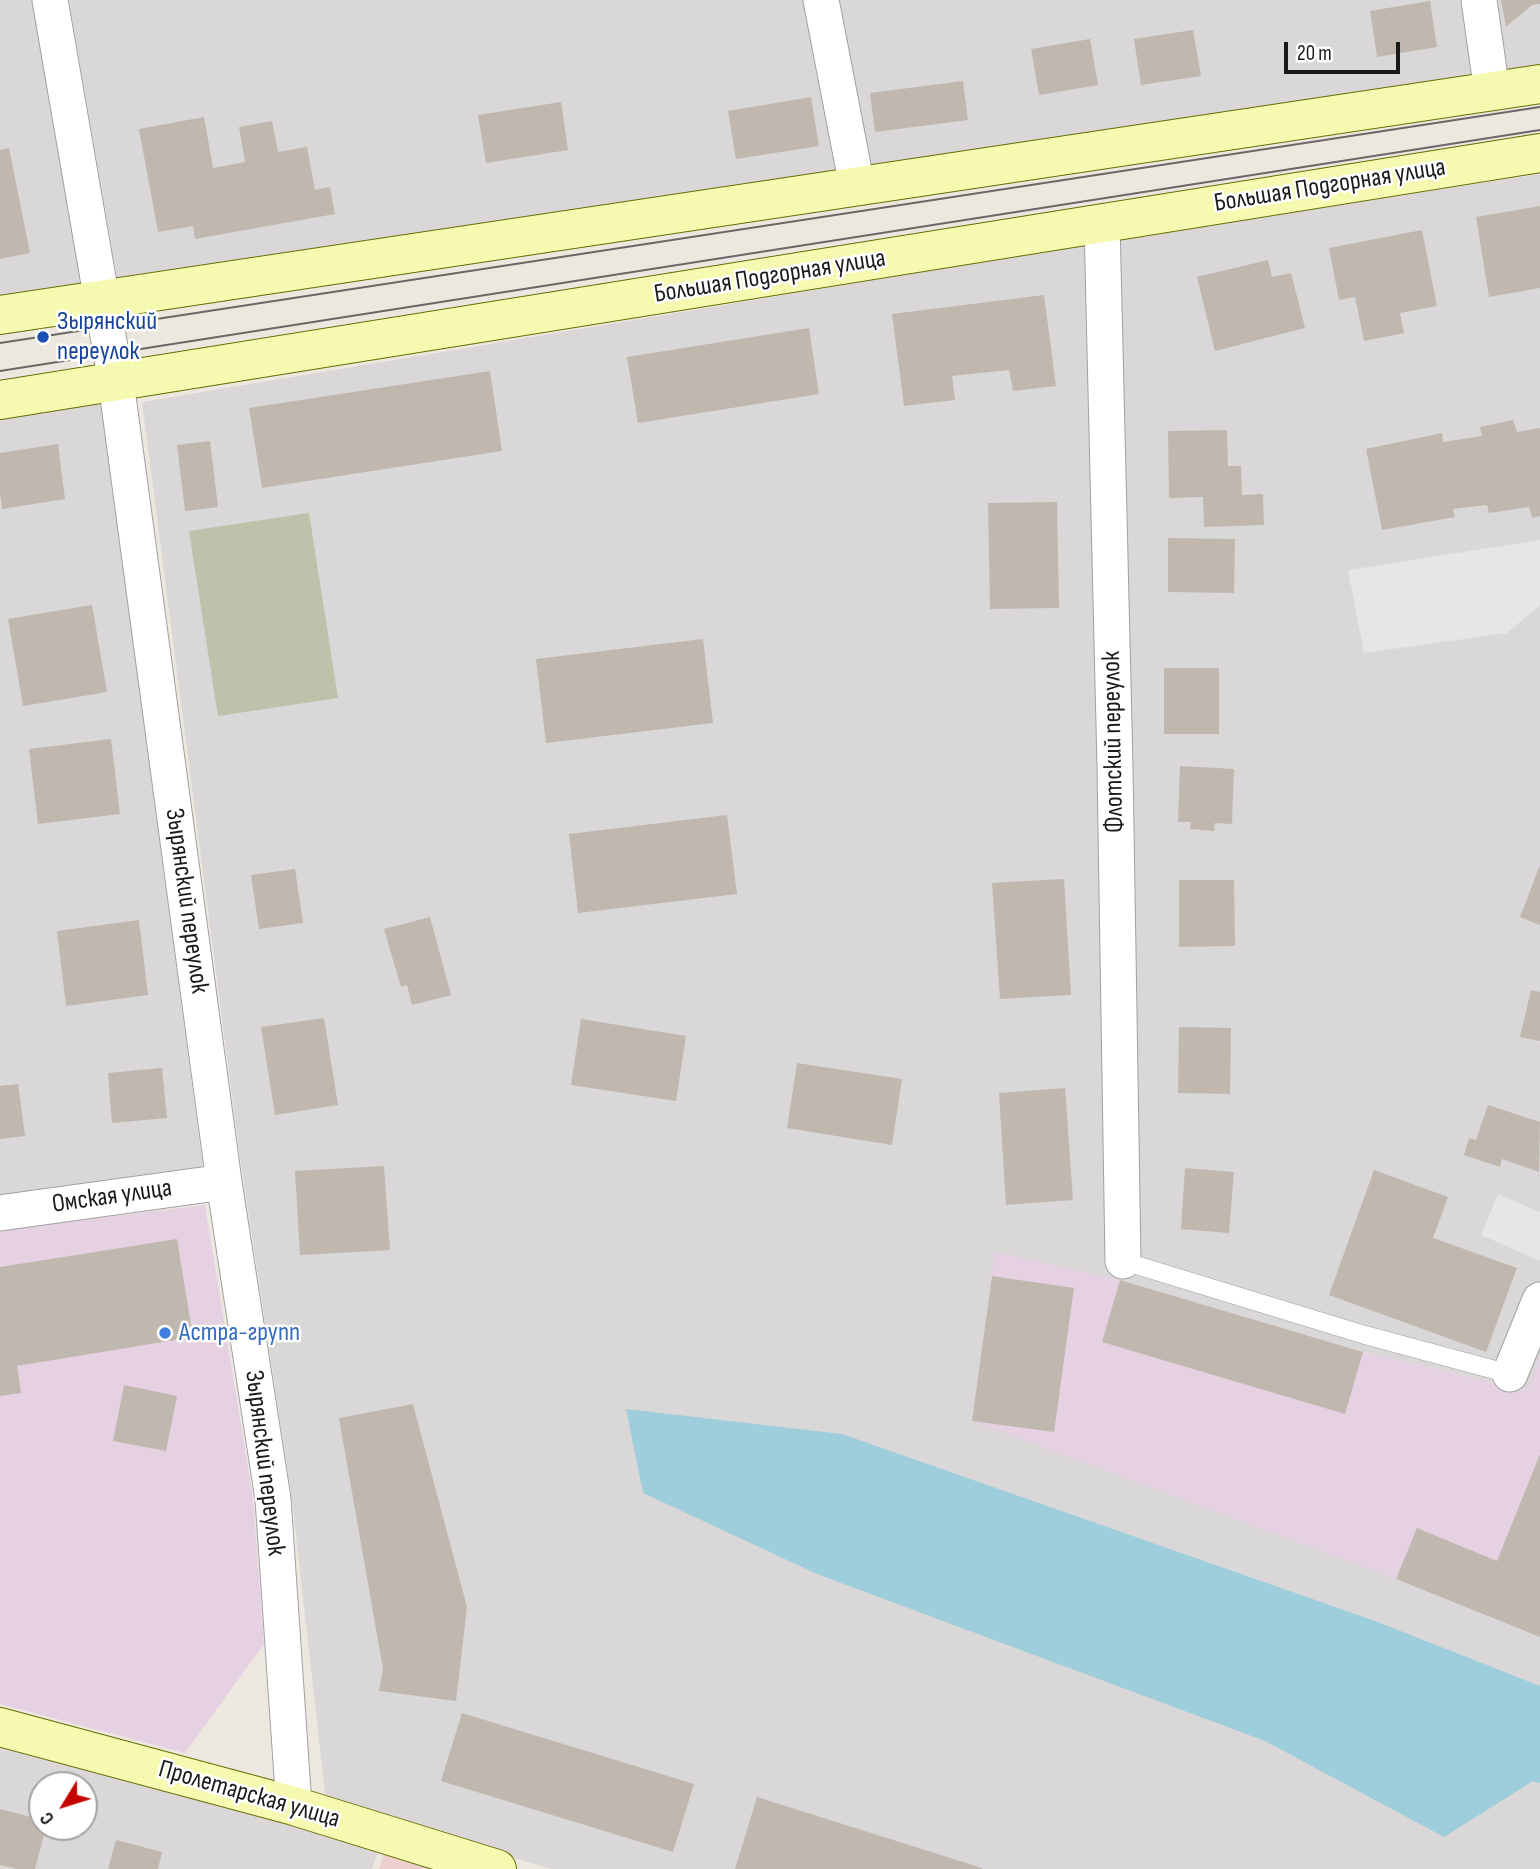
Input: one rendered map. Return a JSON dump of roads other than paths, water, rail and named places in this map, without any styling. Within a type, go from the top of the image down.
[{"type":"main road","points":[[0,315],[1540,84]]},
{"type":"main road","name":"Большая Подгорная улица","points":[[0,400],[1540,153]]},
{"type":"main road","name":"Пролетарская улица","points":[[0,1727],[294,1806],[497,1869]]},
{"type":"street","name":"Зырянский переулок","points":[[50,0],[117,382],[224,1182],[273,1499],[294,1806]]},
{"type":"street","points":[[821,0],[857,186]]},
{"type":"street","points":[[1479,0],[1492,92]]},
{"type":"street","name":"Флотский переулок","points":[[1102,223],[1124,1261]]},
{"type":"street","name":"Омская улица","points":[[0,1213],[224,1182]]},
{"type":"street","points":[[1510,1374],[1540,1300]]},
{"type":"lane","points":[[1124,1261],[1365,1335],[1510,1374]]},
{"type":"water","points":[[626,1409],[842,1434],[1375,1621],[1540,1686],[1540,1783],[1533,1781],[1444,1837],[1265,1741],[817,1574],[643,1493]]},
{"type":"tram line","points":[[0,343],[1540,107]]},
{"type":"tram line","points":[[0,371],[1540,130]]},
{"type":"place","name":"Зырянский переулок","points":[[43,337]]},
{"type":"place","name":"Астра-групп","points":[[165,1333]]}]
